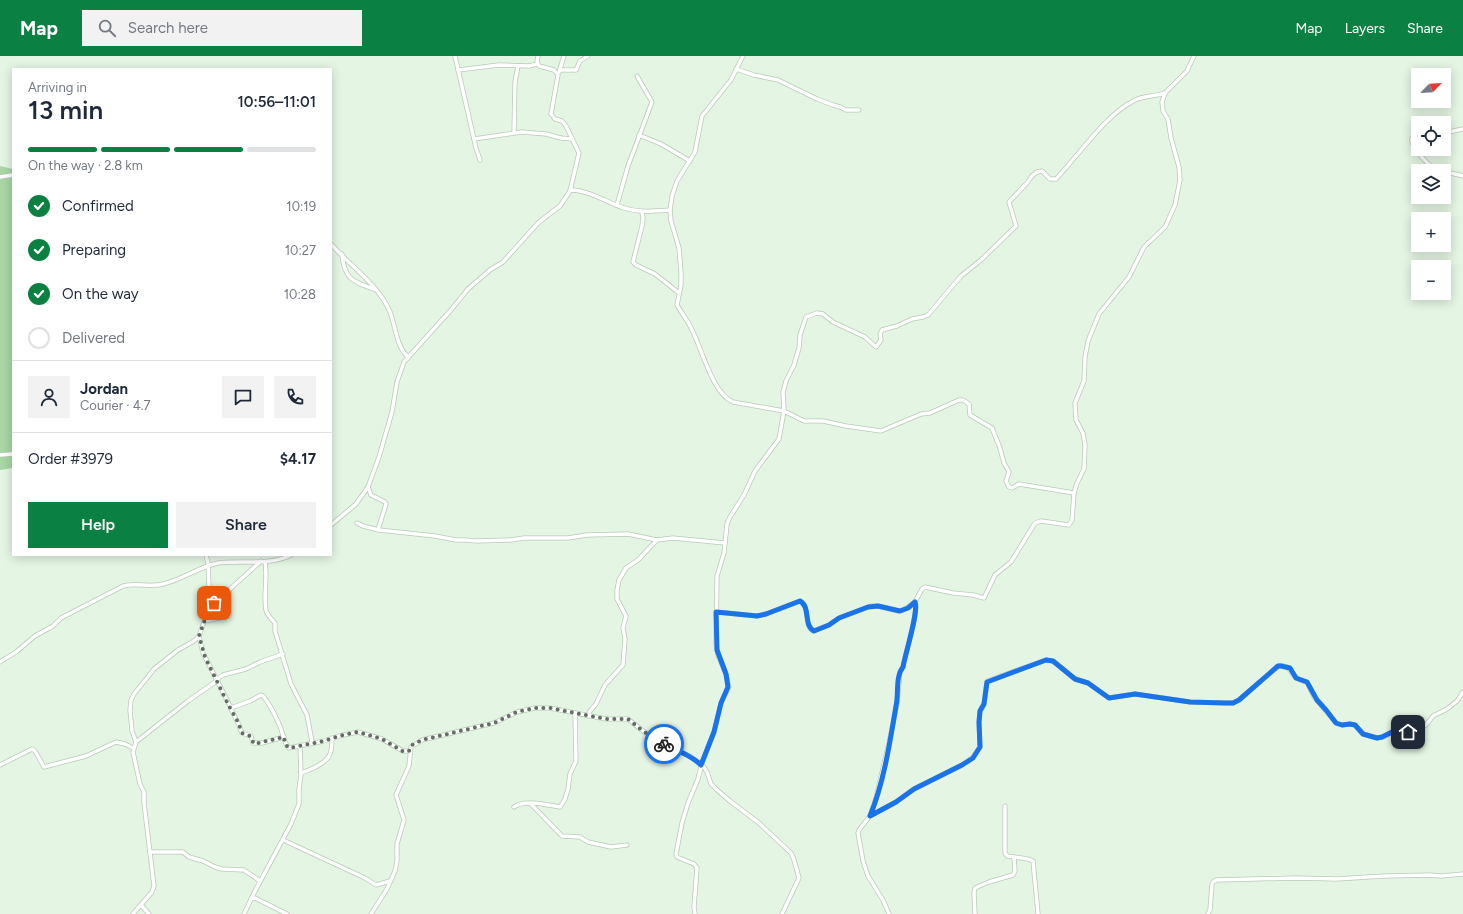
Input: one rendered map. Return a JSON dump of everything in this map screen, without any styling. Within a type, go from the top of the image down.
[{"type":"street","points":[[455,56],[480,160]]},
{"type":"street","points":[[537,64],[538,56]]},
{"type":"street","points":[[332,525],[356,504],[368,488],[379,458],[392,412],[400,372],[408,357],[468,289],[490,270],[503,262],[539,222],[560,206],[570,190],[579,154],[564,122],[555,119],[551,114],[559,72],[564,56]]},
{"type":"street","points":[[458,70],[499,65],[518,66],[537,64],[542,68],[559,72],[576,70],[580,61],[588,56]]},
{"type":"street","points":[[743,56],[726,86],[702,116],[695,152],[677,180],[672,196],[670,210],[671,221],[679,248],[681,286],[677,304],[693,331],[712,378],[724,396],[733,402],[784,411],[804,421],[823,421],[881,432],[921,414],[930,413],[959,400],[963,400],[969,404],[970,415],[992,429],[1004,463],[1009,472],[1006,481],[1009,487],[1012,488],[1019,484],[1074,493]]},
{"type":"street","points":[[716,612],[757,616],[800,601],[804,604],[809,627],[814,631],[829,625],[839,618],[868,607],[878,606],[900,611],[908,608],[915,602],[922,588],[925,587],[984,598],[995,574],[1011,562],[1035,523],[1040,521],[1069,525],[1072,520],[1074,493],[1084,469],[1085,449],[1083,434],[1076,420],[1075,403],[1084,381],[1085,357],[1090,335],[1103,308],[1129,277],[1144,247],[1165,227],[1177,199],[1180,180],[1180,167],[1171,138],[1168,119],[1162,106],[1163,97],[1165,93],[1187,71],[1194,56]]},
{"type":"street","points":[[514,132],[515,82],[518,66]]},
{"type":"street","points":[[736,69],[754,75],[778,80],[846,110],[859,110]]},
{"type":"street","points":[[617,205],[623,180],[652,102],[637,76]]},
{"type":"street","points":[[695,914],[694,907],[697,868],[694,864],[677,857],[676,854],[682,823],[694,786],[698,779],[701,765],[714,732],[721,703],[728,687],[726,674],[717,650],[717,576],[724,553],[727,524],[730,517],[744,495],[755,471],[779,438],[784,411],[783,392],[786,381],[795,362],[799,348],[800,335],[807,316],[817,313],[823,314],[833,322],[865,337],[876,347],[881,340],[880,334],[882,330],[928,315],[961,276],[981,260],[1016,226],[1009,202],[1032,176],[1037,172],[1042,171],[1050,178],[1056,179],[1099,129],[1126,106],[1140,98],[1165,93]]},
{"type":"street","points":[[1451,132],[1463,129]]},
{"type":"street","points":[[474,139],[514,132],[546,134],[572,139]]},
{"type":"street","points":[[639,135],[661,144],[690,161]]},
{"type":"street","points":[[1422,156],[1431,166],[1463,176]]},
{"type":"street","points":[[0,177],[12,175]]},
{"type":"street","points":[[570,190],[587,193],[617,205],[642,212],[670,210]]},
{"type":"street","points":[[642,212],[642,226],[633,262],[655,274],[680,293]]},
{"type":"street","points":[[332,250],[334,247],[342,254],[385,301],[391,314],[401,348],[408,357]]},
{"type":"street","points":[[342,254],[344,267],[350,279],[359,284],[375,289]]},
{"type":"street","points":[[0,455],[12,454]]},
{"type":"street","points":[[368,488],[372,495],[386,504],[378,530]]},
{"type":"street","points":[[357,523],[378,530],[435,536],[456,540],[511,540],[524,538],[568,538],[587,535],[628,534],[657,540],[673,538],[725,543]]},
{"type":"street","points":[[588,716],[590,710],[596,704],[605,685],[623,665],[625,639],[622,628],[626,616],[617,599],[616,590],[618,580],[626,568],[638,560],[657,540]]},
{"type":"street","points":[[136,742],[133,735],[130,710],[134,694],[154,669],[199,636],[205,621],[210,606],[206,556]]},
{"type":"street","points":[[0,662],[16,652],[35,636],[53,626],[61,618],[123,586],[132,584],[155,586],[162,585],[175,581],[208,566],[220,563],[263,562],[288,556]]},
{"type":"street","points":[[210,606],[263,562]]},
{"type":"street","points":[[263,562],[267,575],[266,610],[271,620],[275,623],[291,684],[307,715],[312,742]]},
{"type":"street","points":[[205,621],[229,616],[230,589]]},
{"type":"street","points":[[889,914],[883,900],[868,876],[858,832],[870,816],[886,761],[897,704],[900,672],[903,667],[915,616],[915,602]]},
{"type":"street","points":[[199,636],[205,657],[238,722],[242,733],[251,736],[253,744],[284,737]]},
{"type":"street","points":[[133,914],[152,892],[154,886],[144,794],[140,784],[134,756],[136,742],[223,675],[246,669],[260,662],[283,654]]},
{"type":"street","points":[[870,816],[896,802],[914,789],[973,758],[980,747],[980,711],[984,704],[987,682],[1046,660],[1053,661],[1075,679],[1088,683],[1109,698],[1135,694],[1190,702],[1225,703],[1233,703],[1239,700],[1278,666],[1283,666],[1290,668],[1298,680],[1307,682],[1314,697],[1336,723],[1342,725],[1355,725],[1363,734],[1377,738],[1398,729],[1411,732],[1426,725],[1433,716],[1447,709],[1463,692]]},
{"type":"street","points":[[231,709],[261,695],[263,696],[271,707],[284,737],[285,744],[289,748],[358,732],[382,739],[404,752],[409,751]]},
{"type":"street","points":[[371,914],[387,889],[396,868],[397,844],[404,820],[396,795],[409,766],[409,751],[412,745],[422,740],[494,723],[524,710],[545,707],[606,719],[628,719],[662,743],[688,755],[701,765],[707,772],[711,784],[717,790],[759,822],[792,856],[799,878],[782,914]]},
{"type":"street","points":[[514,807],[523,803],[560,807],[565,799],[570,774],[576,761],[575,713]]},
{"type":"street","points":[[301,773],[315,768],[328,757],[331,753],[332,738]]},
{"type":"street","points":[[0,765],[32,749],[36,752],[44,766],[86,756],[116,742],[134,748]]},
{"type":"street","points":[[244,914],[291,824],[299,804],[298,789],[301,773],[300,745]]},
{"type":"street","points":[[531,804],[562,836],[580,837],[596,844],[611,847],[628,845]]},
{"type":"street","points":[[1005,806],[1005,853],[1007,856],[1032,861],[1038,914]]},
{"type":"street","points":[[283,840],[365,878],[376,885],[390,881]]},
{"type":"street","points":[[150,852],[183,852],[189,857],[222,869],[244,870],[260,881]]},
{"type":"street","points":[[975,914],[975,888],[989,882],[1012,876],[1015,871],[1014,857]]},
{"type":"street","points":[[1208,914],[1210,910],[1212,882],[1218,880],[1296,878],[1336,879],[1463,874]]},
{"type":"street","points":[[253,897],[287,914]]},
{"type":"street","points":[[141,905],[149,914]]},
{"type":"green space","points":[[0,166],[12,169],[12,468],[0,470]]},
{"type":"way so far","points":[[214,603],[210,606],[199,636],[202,650],[229,706],[235,714],[242,733],[244,735],[249,734],[252,738],[253,744],[284,737],[285,744],[289,748],[307,743],[329,740],[358,732],[389,742],[404,752],[409,751],[412,745],[422,740],[494,723],[524,710],[545,707],[606,719],[628,719],[643,731],[664,744]]},
{"type":"route","points":[[664,744],[688,755],[701,765],[714,732],[721,703],[729,684],[717,650],[716,612],[757,616],[773,612],[798,601],[802,601],[804,604],[809,627],[814,631],[829,625],[843,616],[871,606],[900,611],[908,608],[915,602],[915,616],[903,667],[900,672],[897,704],[886,761],[870,816],[896,802],[914,789],[973,758],[980,747],[980,711],[984,704],[987,682],[1046,660],[1053,661],[1075,679],[1088,683],[1109,698],[1135,694],[1190,702],[1225,703],[1233,703],[1239,700],[1278,666],[1281,666],[1290,668],[1298,680],[1307,682],[1314,697],[1336,723],[1342,725],[1355,725],[1363,734],[1377,738],[1398,729],[1408,732]]}]
